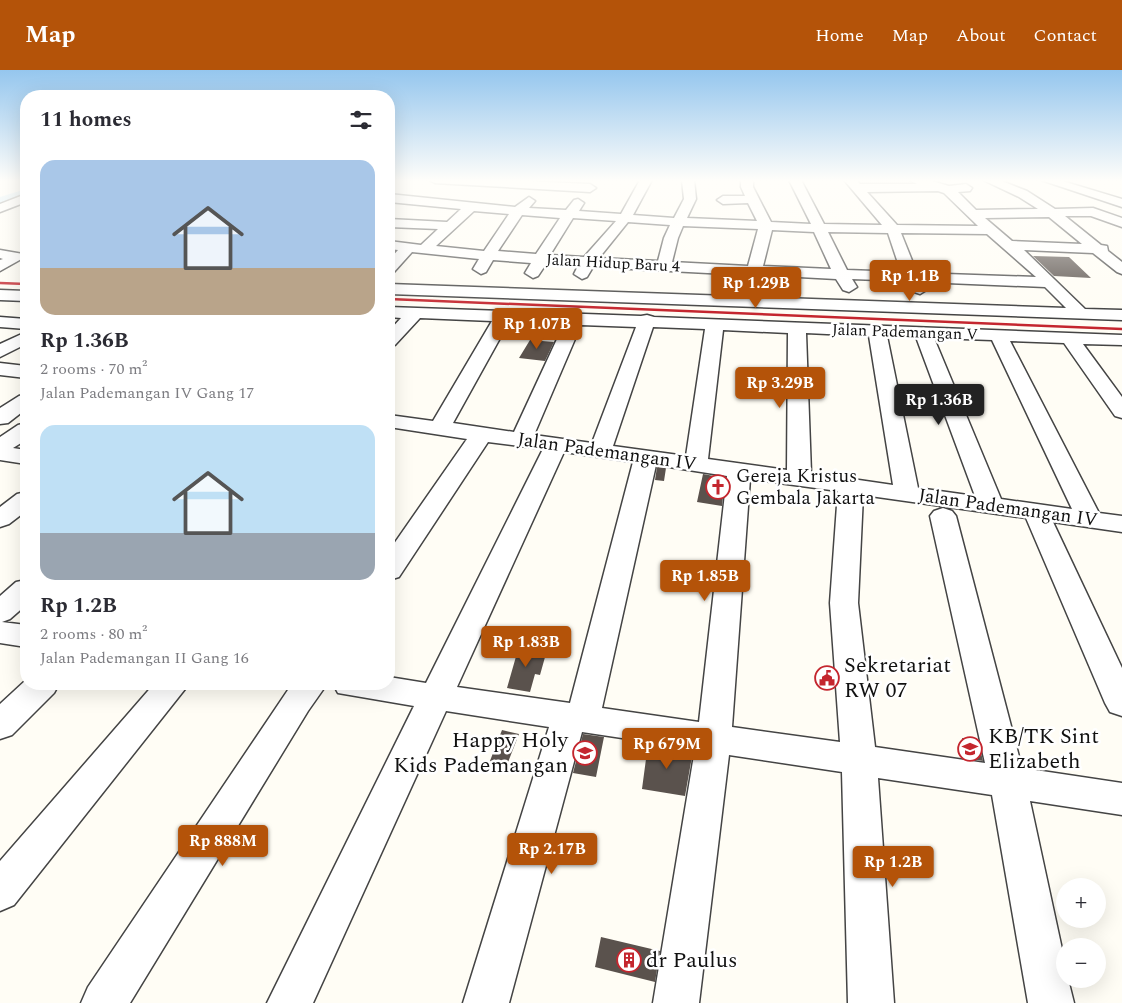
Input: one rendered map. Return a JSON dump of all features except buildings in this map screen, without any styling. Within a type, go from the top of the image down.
[{"type":"street","points":[[402,224],[450,226]]},
{"type":"street","points":[[425,249],[453,224]]},
{"type":"street","points":[[467,290],[475,282],[487,256],[509,224]]},
{"type":"street","points":[[524,292],[540,259],[562,224]]},
{"type":"street","points":[[574,294],[586,262],[611,237],[619,224]]},
{"type":"street","points":[[670,298],[671,238],[679,224]]},
{"type":"street","points":[[713,224],[893,229],[962,224]]},
{"type":"street","points":[[817,224],[841,275],[862,306]]},
{"type":"street","points":[[888,224],[893,229],[911,277],[933,308]]},
{"type":"street","points":[[984,224],[1025,258],[1081,314]]},
{"type":"street","points":[[1016,224],[1070,226]]},
{"type":"street","points":[[1067,224],[1121,267]]},
{"type":"street","points":[[745,302],[766,226]]},
{"type":"street","name":"Jalan Hidup Baru 4","points":[[395,245],[487,256],[586,262],[604,280],[670,267],[1048,282]]},
{"type":"street","points":[[1008,245],[1122,250]]},
{"type":"street","points":[[395,262],[410,246]]},
{"type":"street","points":[[0,254],[18,256],[12,271]]},
{"type":"street","points":[[395,289],[574,294],[604,280],[670,298],[1122,315]]},
{"type":"street","points":[[0,304],[14,296]]},
{"type":"street","name":"Jalan Pademangan V","points":[[395,312],[647,320],[1122,340]]},
{"type":"street","points":[[395,335],[415,313]]},
{"type":"street","points":[[440,428],[504,316]]},
{"type":"street","points":[[521,440],[575,318]]},
{"type":"street","points":[[600,451],[647,320]]},
{"type":"street","points":[[0,322],[20,324]]},
{"type":"street","points":[[696,463],[715,324]]},
{"type":"street","points":[[797,327],[799,480]]},
{"type":"street","points":[[877,330],[907,494]]},
{"type":"street","points":[[923,332],[990,506]]},
{"type":"street","points":[[998,335],[1090,520]]},
{"type":"street","points":[[1069,338],[1122,412]]},
{"type":"street","points":[[0,351],[20,340]]},
{"type":"street","points":[[0,369],[20,371]]},
{"type":"street","points":[[0,418],[20,404]]},
{"type":"street","name":"Jalan Pademangan IV","points":[[395,426],[440,428],[1122,524]]},
{"type":"street","points":[[0,447],[20,434]]},
{"type":"street","points":[[395,563],[481,435]]},
{"type":"street","points":[[290,1003],[556,445]]},
{"type":"street","points":[[0,453],[20,456]]},
{"type":"street","points":[[486,1003],[576,718],[646,457]]},
{"type":"street","points":[[676,1003],[714,738],[740,471]]},
{"type":"street","points":[[851,486],[844,603],[858,760],[871,1003]]},
{"type":"street","points":[[0,519],[20,504]]},
{"type":"street","points":[[1036,512],[1122,703]]},
{"type":"street","points":[[943,516],[1006,781],[1051,1003]]},
{"type":"street","points":[[0,612],[20,594]]},
{"type":"street","points":[[0,632],[20,635]]},
{"type":"street","points":[[0,725],[37,690]]},
{"type":"street","points":[[0,891],[168,690]]},
{"type":"street","points":[[104,1003],[296,702],[306,690]]},
{"type":"street","points":[[389,690],[1122,799]]},
{"type":"railway","points":[[0,283],[20,284]]},
{"type":"railway","points":[[395,299],[1122,329]]},
{"type":"place","name":"Gereja Kristus Gembala Jakarta","points":[[718,487]]},
{"type":"place","name":"Sekretariat RW 07","points":[[827,678]]},
{"type":"place","name":"KB/TK Sint Elizabeth","points":[[970,749]]},
{"type":"place","name":"Happy Holy Kids Pademangan","points":[[585,753]]},
{"type":"place","name":"dr Paulus","points":[[629,960]]}]
